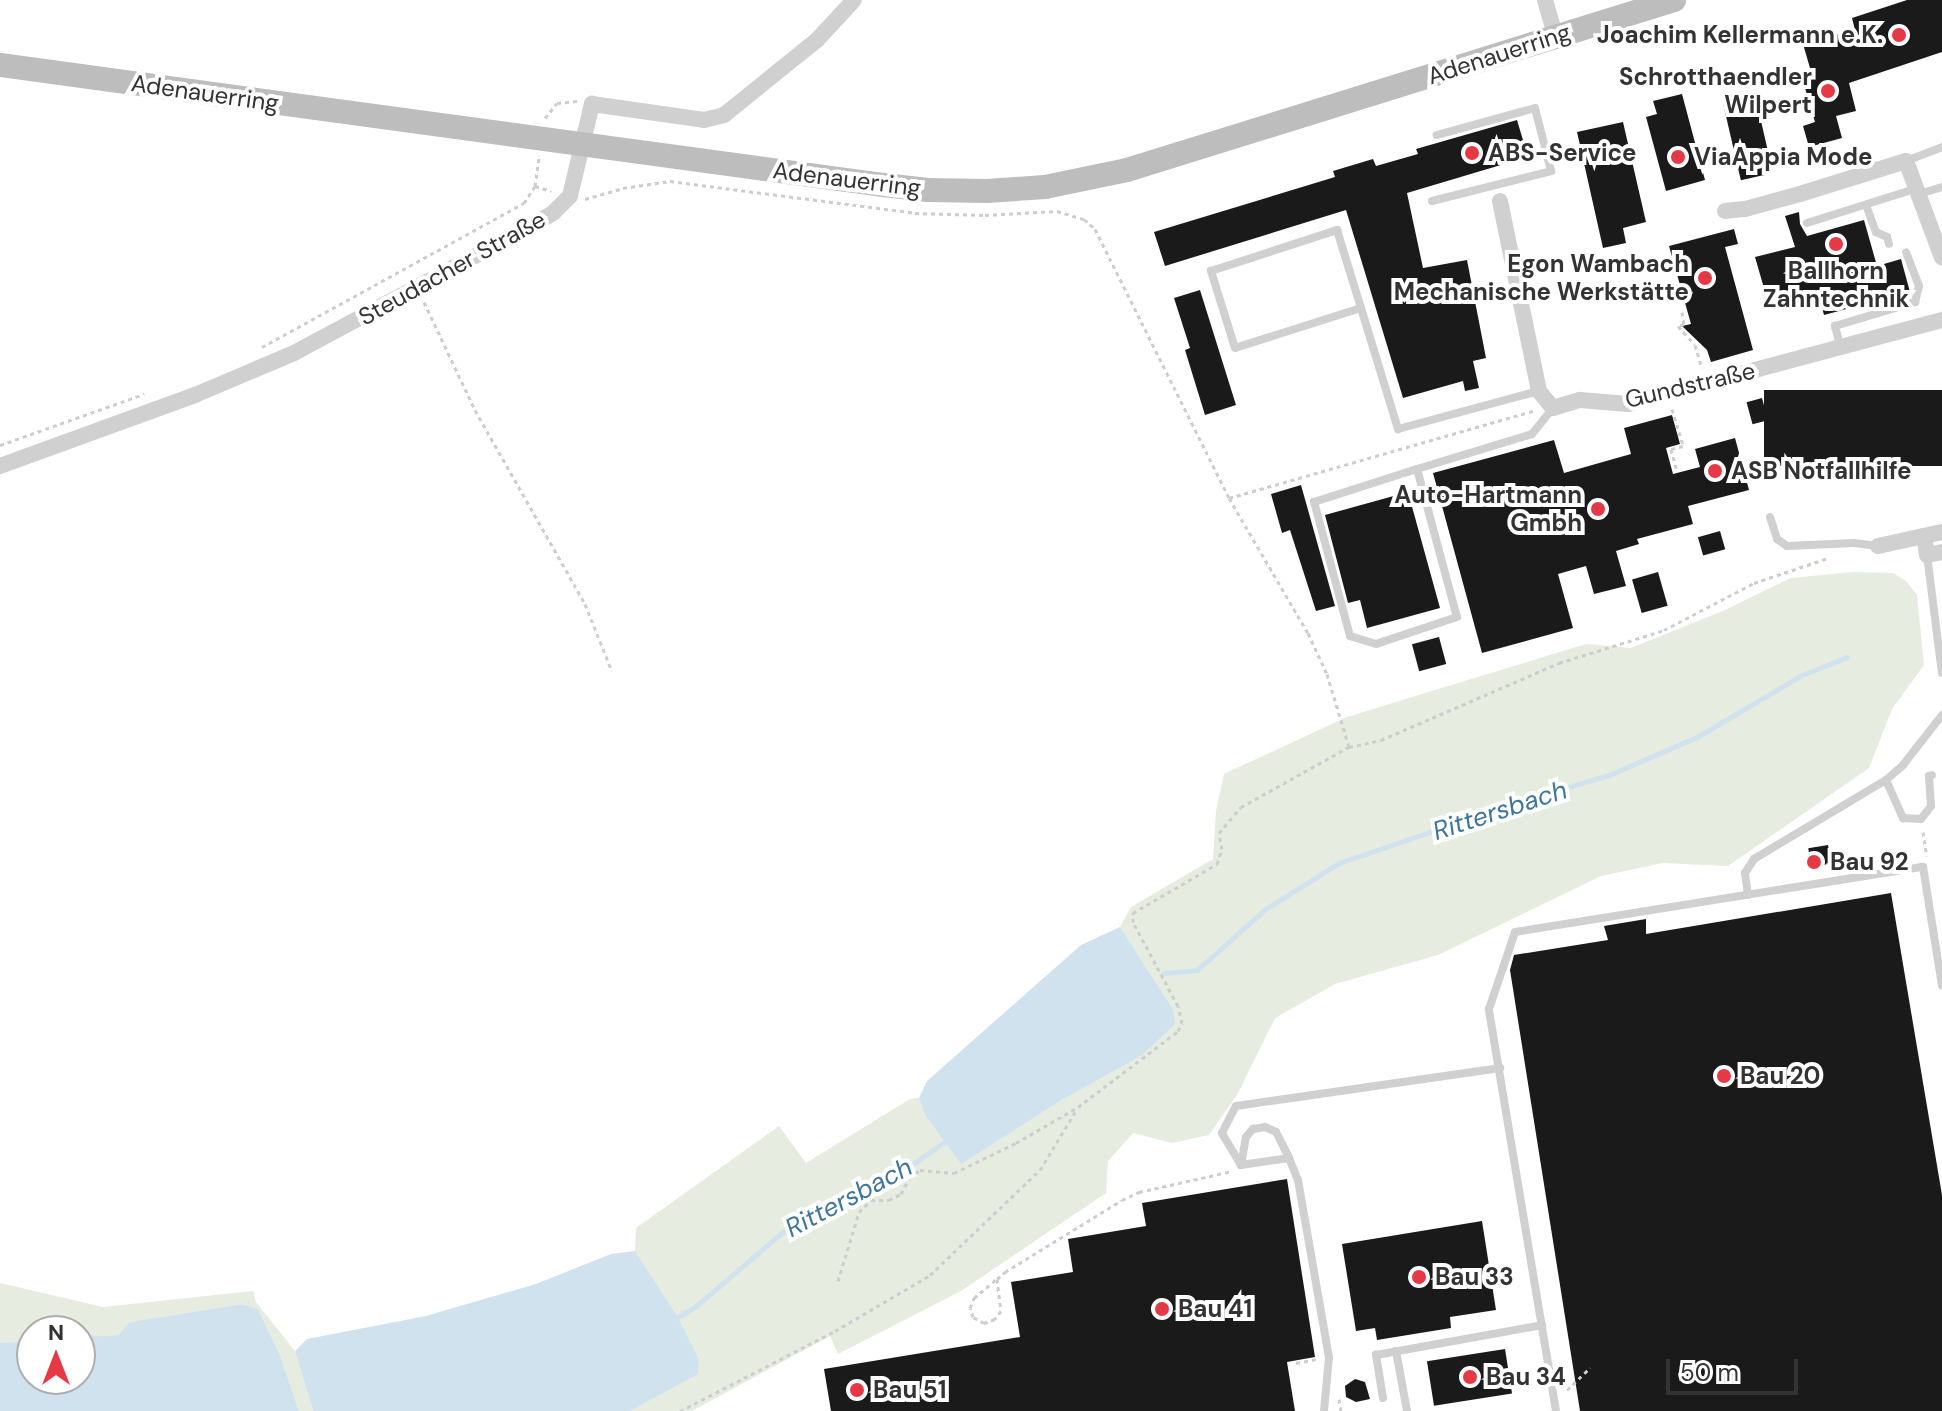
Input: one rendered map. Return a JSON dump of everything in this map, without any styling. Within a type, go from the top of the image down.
[{"type":"main road","name":"Adenauerring","points":[[0,65],[928,190],[1045,187],[1141,166],[1674,0]]},
{"type":"street","points":[[592,104],[704,120],[724,115],[817,40],[854,0]]},
{"type":"street","points":[[1545,0],[1555,35]]},
{"type":"street","name":"Steudacher Straße","points":[[0,466],[195,395],[294,353],[553,213],[570,196],[592,104]]},
{"type":"street","points":[[1725,211],[1773,202],[1906,161],[1942,258]]},
{"type":"street","points":[[1498,193],[1539,391],[1553,408]]},
{"type":"street","name":"Gundstraße","points":[[1553,408],[1580,400],[1628,404],[1942,320]]},
{"type":"street","points":[[1878,546],[1942,532]]},
{"type":"street","points":[[1924,536],[1935,554]]},
{"type":"lane","points":[[1432,201],[1498,193],[1551,171],[1535,108],[1437,135]]},
{"type":"lane","points":[[1906,161],[1942,147]]},
{"type":"lane","points":[[1807,223],[1942,187]]},
{"type":"lane","points":[[1866,205],[1876,232],[1887,237],[1889,244]]},
{"type":"lane","points":[[1361,308],[1235,348],[1211,271],[1337,230],[1361,308],[1398,429],[1539,391]]},
{"type":"lane","points":[[1840,345],[1835,326],[1915,302],[1919,286],[1906,252]]},
{"type":"lane","points":[[1417,469],[1457,617],[1376,644],[1350,636],[1314,502],[1417,469],[1532,434],[1553,408]]},
{"type":"lane","points":[[1770,517],[1777,539],[1787,546],[1854,543],[1878,546]]},
{"type":"lane","points":[[1935,554],[1942,673]]},
{"type":"lane","points":[[1748,895],[1745,873],[1754,859],[1886,780],[1903,765],[1942,715]]},
{"type":"lane","points":[[1886,780],[1903,818],[1921,819],[1931,806],[1929,776],[1932,775]]},
{"type":"lane","points":[[1555,1407],[1489,1009],[1515,932],[1923,867],[1942,985]]},
{"type":"lane","points":[[1241,1165],[1222,1133],[1236,1106],[1500,1068]]},
{"type":"lane","points":[[1241,1165],[1246,1137],[1253,1129],[1265,1127],[1276,1132],[1298,1180],[1329,1357],[1324,1411]]},
{"type":"lane","points":[[1241,1165],[1289,1158]]},
{"type":"lane","points":[[1383,1398],[1376,1355],[1542,1325]]},
{"type":"lane","points":[[1396,1351],[1407,1411]]},
{"type":"path","points":[[254,351],[365,293],[524,203],[535,186],[546,115],[557,103],[573,100],[592,104]]},
{"type":"path","points":[[570,196],[587,199],[623,188],[670,181],[915,213],[1069,212],[1095,229],[1229,498],[1308,633],[1327,674],[1349,747]]},
{"type":"path","points":[[419,287],[475,410],[585,604],[612,671]]},
{"type":"path","points":[[1682,312],[1684,324],[1678,326],[1695,345],[1706,383]]},
{"type":"path","points":[[0,445],[147,393]]},
{"type":"path","points":[[1668,393],[1683,446],[1671,449],[1676,468]]},
{"type":"path","points":[[1229,498],[1518,413],[1553,408]]},
{"type":"path","points":[[838,1281],[859,1212],[871,1200],[889,1200],[901,1194],[909,1178],[920,1170],[954,1173],[987,1159],[1078,1107],[1178,1031],[1182,1023],[1178,1006],[1133,922],[1133,913],[1217,864],[1222,849],[1219,833],[1241,807],[1349,747],[1381,740],[1559,663],[1664,630],[1754,583],[1832,556]]},
{"type":"path","points":[[1923,829],[1927,857],[1923,867]]},
{"type":"path","points":[[680,1411],[835,1331],[930,1275],[1040,1170],[1078,1107]]},
{"type":"path","points":[[997,1279],[1001,1311],[995,1319],[984,1323],[973,1317],[970,1308],[974,1298],[997,1279],[1139,1192],[1226,1175],[1241,1165]]},
{"type":"path","points":[[1555,1407],[1590,1368]]},
{"type":"shaded area","points":[[1853,572],[1893,573],[1906,581],[1917,595],[1924,665],[1892,709],[1869,768],[1728,866],[1663,863],[1601,876],[1438,955],[1335,984],[1275,1018],[1237,1095],[1209,1135],[1172,1143],[1133,1133],[1108,1161],[1106,1193],[961,1291],[838,1354],[830,1336],[692,1411],[630,1411],[698,1373],[699,1359],[678,1317],[635,1251],[636,1228],[779,1126],[806,1163],[910,1099],[919,1098],[925,1115],[961,1163],[1060,1101],[1141,1056],[1173,1009],[1120,927],[1131,907],[1213,859],[1216,811],[1224,774],[1347,717],[1586,644],[1631,648],[1725,610],[1791,578]]},
{"type":"shaded area","points":[[0,1283],[103,1307],[253,1291],[256,1302],[295,1351],[313,1411],[299,1411],[280,1355],[258,1309],[242,1304],[131,1322],[118,1335],[96,1336],[96,1315],[16,1315],[16,1342],[0,1343]]},
{"type":"water","points":[[1120,927],[1173,1009],[1175,1024],[1141,1056],[1060,1101],[961,1164],[925,1115],[919,1098],[927,1081],[1081,945]]},
{"type":"water","points":[[635,1251],[678,1317],[699,1359],[698,1374],[630,1411],[313,1411],[295,1351],[307,1339],[426,1316],[536,1284],[611,1254]]},
{"type":"water","points":[[242,1304],[258,1309],[280,1355],[299,1411],[0,1411],[0,1343],[16,1342],[16,1395],[96,1395],[96,1336],[118,1335],[130,1322]]},
{"type":"building","points":[[1907,0],[1942,0],[1942,52],[1849,83],[1856,111],[1836,116],[1842,138],[1809,147],[1803,126],[1815,122],[1800,71],[1810,68],[1803,44],[1855,30],[1852,18]]},
{"type":"building","name":"ViaAppia Mode","points":[[1682,94],[1705,180],[1666,191],[1646,117],[1657,114],[1653,101]]},
{"type":"building","points":[[1755,95],[1773,173],[1741,180],[1723,102]]},
{"type":"building","points":[[1517,120],[1528,157],[1407,193],[1423,268],[1467,260],[1486,358],[1473,361],[1479,388],[1465,391],[1463,381],[1403,398],[1346,210],[1165,266],[1154,232],[1335,177],[1333,171],[1373,159],[1376,166],[1418,154],[1416,149]]},
{"type":"building","points":[[1623,122],[1646,222],[1623,228],[1626,243],[1603,248],[1577,132]]},
{"type":"building","points":[[1799,212],[1800,224],[1807,236],[1864,220],[1877,266],[1901,259],[1910,292],[1824,315],[1819,296],[1770,309],[1755,257],[1795,247],[1785,216]]},
{"type":"building","name":"Egon Wambach Mechanische Werkstätte","points":[[1734,229],[1738,244],[1725,247],[1753,350],[1711,362],[1707,350],[1682,326],[1691,324],[1669,246]]},
{"type":"building","points":[[1200,290],[1236,405],[1205,415],[1185,350],[1190,348],[1174,298]]},
{"type":"building","points":[[1764,390],[1942,390],[1942,466],[1764,466]]},
{"type":"building","points":[[1762,398],[1768,420],[1752,424],[1747,402]]},
{"type":"building","points":[[1672,415],[1680,444],[1666,448],[1673,474],[1700,467],[1695,449],[1735,438],[1749,490],[1688,506],[1693,524],[1637,539],[1639,544],[1616,551],[1626,586],[1594,594],[1586,566],[1558,574],[1573,628],[1482,653],[1433,473],[1554,440],[1564,473],[1631,454],[1624,428]]},
{"type":"building","points":[[1301,485],[1335,606],[1316,611],[1290,530],[1282,533],[1271,494]]},
{"type":"building","points":[[1408,492],[1440,608],[1367,628],[1360,600],[1348,603],[1325,515]]},
{"type":"building","points":[[1720,531],[1725,549],[1703,556],[1698,537]]},
{"type":"building","points":[[1658,572],[1668,606],[1642,613],[1632,579]]},
{"type":"building","points":[[1439,637],[1446,664],[1419,671],[1412,644]]},
{"type":"building","points":[[1828,845],[1831,864],[1811,867],[1808,848]]},
{"type":"building","name":"Bau 20","points":[[1891,893],[1942,1195],[1942,1411],[1580,1411],[1510,970],[1514,955],[1608,940],[1604,926],[1646,919],[1646,934]]},
{"type":"building","name":"Bau 41","points":[[1287,1179],[1315,1357],[1287,1362],[1295,1411],[831,1411],[824,1369],[1020,1337],[1011,1282],[1073,1272],[1068,1239],[1146,1226],[1142,1203]]},
{"type":"building","name":"Bau 33","points":[[1482,1221],[1496,1310],[1450,1317],[1451,1328],[1377,1340],[1375,1328],[1356,1331],[1342,1244]]},
{"type":"building","name":"Bau 34","points":[[1505,1349],[1512,1393],[1434,1406],[1427,1361]]},
{"type":"building","points":[[1355,1379],[1365,1382],[1370,1399],[1356,1402],[1346,1397],[1345,1386]]},
{"type":"waterway","name":"Rittersbach","points":[[1164,973],[1197,970],[1264,910],[1339,863],[1521,801],[1609,775],[1697,737],[1802,675],[1847,657]]},
{"type":"waterway","name":"Rittersbach","points":[[678,1317],[696,1306],[785,1230],[859,1189],[911,1165],[946,1141]]},
{"type":"place","name":"Joachim Kellermann e.K.","points":[[1899,35]]},
{"type":"place","name":"Schrotthaendler Wilpert","points":[[1828,91]]},
{"type":"place","name":"ABS-Service","points":[[1472,153]]},
{"type":"place","name":"ViaAppia Mode","points":[[1678,157]]},
{"type":"place","name":"Ballhorn Zahntechnik","points":[[1836,244]]},
{"type":"place","name":"Egon Wambach Mechanische Werkstätte","points":[[1705,278]]},
{"type":"place","name":"ASB Notfallhilfe","points":[[1715,471]]},
{"type":"place","name":"Auto-Hartmann Gmbh","points":[[1598,509]]},
{"type":"place","name":"Bau 92","points":[[1814,862]]},
{"type":"place","name":"Bau 20","points":[[1724,1076]]},
{"type":"place","name":"Bau 33","points":[[1419,1277]]},
{"type":"place","name":"Bau 41","points":[[1162,1309]]},
{"type":"place","name":"Bau 34","points":[[1470,1377]]},
{"type":"place","name":"Bau 51","points":[[857,1390]]}]
